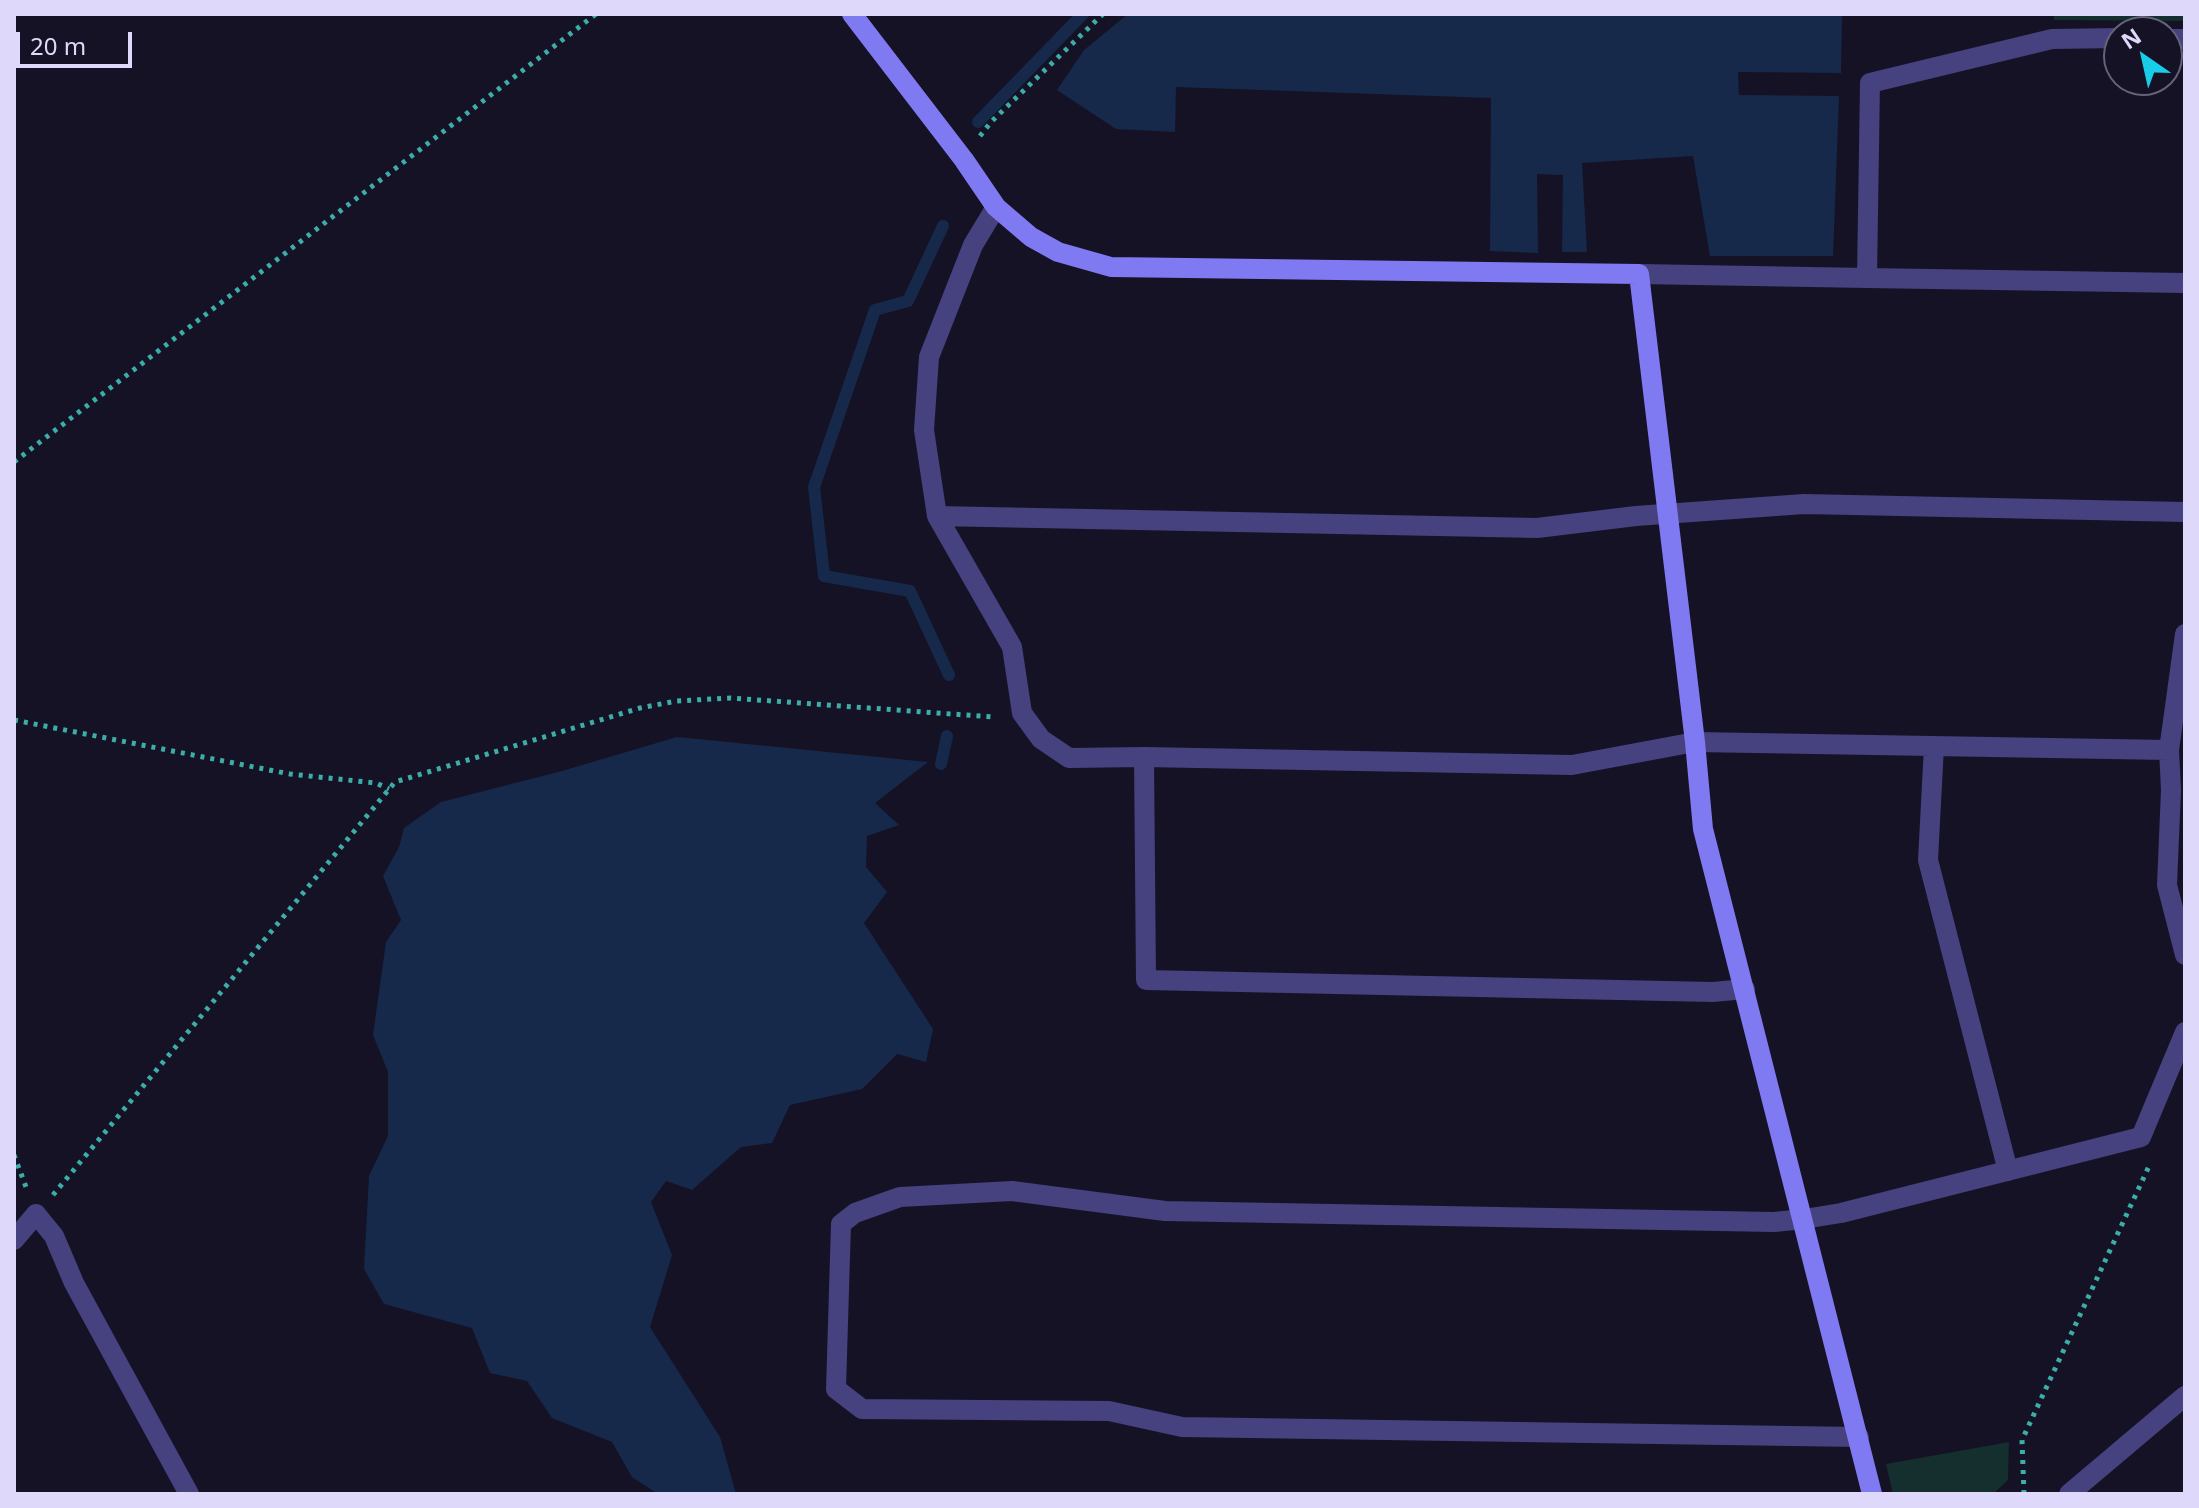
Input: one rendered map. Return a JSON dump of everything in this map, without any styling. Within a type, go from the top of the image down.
[{"type":"street","points":[[852,14],[964,160],[996,207],[1031,237],[1058,252],[1111,267],[2185,283]]},
{"type":"street","points":[[1867,278],[1870,83],[2052,39],[2103,38]]},
{"type":"street","points":[[996,207],[973,245],[929,357],[924,430],[937,516],[1012,647],[1022,713],[1041,739],[1069,758],[1572,765],[1695,742],[2169,750]]},
{"type":"street","points":[[1639,274],[1703,829],[1872,1494]]},
{"type":"street","points":[[937,516],[1537,528],[1804,504],[2185,512]]},
{"type":"street","points":[[2185,634],[2169,750],[2171,790],[2167,885],[2185,955]]},
{"type":"street","points":[[1934,746],[1928,860],[2008,1171]]},
{"type":"street","points":[[1144,757],[1146,980],[1698,992],[1745,989]]},
{"type":"street","points":[[1859,1437],[1182,1427],[1109,1411],[862,1409],[836,1389],[841,1224],[855,1213],[900,1197],[1012,1191],[1165,1211],[1774,1222],[1804,1219],[1841,1213],[2141,1137],[2185,1032]]},
{"type":"street","points":[[14,1240],[36,1214],[54,1236],[74,1283],[189,1494]]},
{"type":"street","points":[[2069,1494],[2185,1396]]},
{"type":"path","points":[[14,462],[596,14]]},
{"type":"path","points":[[964,160],[991,122],[1103,14]]},
{"type":"path","points":[[36,1214],[395,782],[640,708],[676,701],[731,698],[987,718],[1022,713]]},
{"type":"path","points":[[14,720],[290,774],[376,783],[389,789]]},
{"type":"path","points":[[2024,1494],[2022,1440],[2155,1152]]},
{"type":"green space","points":[[2054,14],[2185,14],[2185,21],[2183,16],[2103,16],[2103,20],[2054,20]]},
{"type":"green space","points":[[2009,1442],[2008,1480],[1993,1494],[1893,1494],[1886,1464]]},
{"type":"water","points":[[1128,14],[1842,14],[1841,73],[1738,72],[1739,95],[1839,96],[1833,256],[1710,256],[1693,156],[1582,163],[1587,252],[1562,252],[1563,175],[1537,174],[1538,253],[1490,251],[1491,98],[1176,87],[1175,132],[1116,129],[1057,90],[1084,50]]},
{"type":"water","points":[[677,737],[928,762],[875,803],[899,825],[867,836],[866,867],[887,892],[864,923],[933,1029],[926,1062],[897,1054],[862,1089],[790,1105],[772,1143],[741,1147],[692,1190],[666,1181],[651,1202],[672,1255],[650,1327],[720,1437],[736,1494],[658,1494],[632,1477],[612,1442],[552,1418],[527,1381],[490,1373],[472,1328],[384,1304],[364,1269],[369,1176],[388,1136],[388,1072],[373,1035],[386,942],[401,920],[383,876],[399,847],[404,828],[441,802]]},
{"type":"waterway","points":[[978,122],[1083,14]]},
{"type":"waterway","points":[[943,226],[908,301],[875,310],[814,487],[824,576],[910,591],[949,675]]},
{"type":"waterway","points":[[941,764],[947,736]]}]
